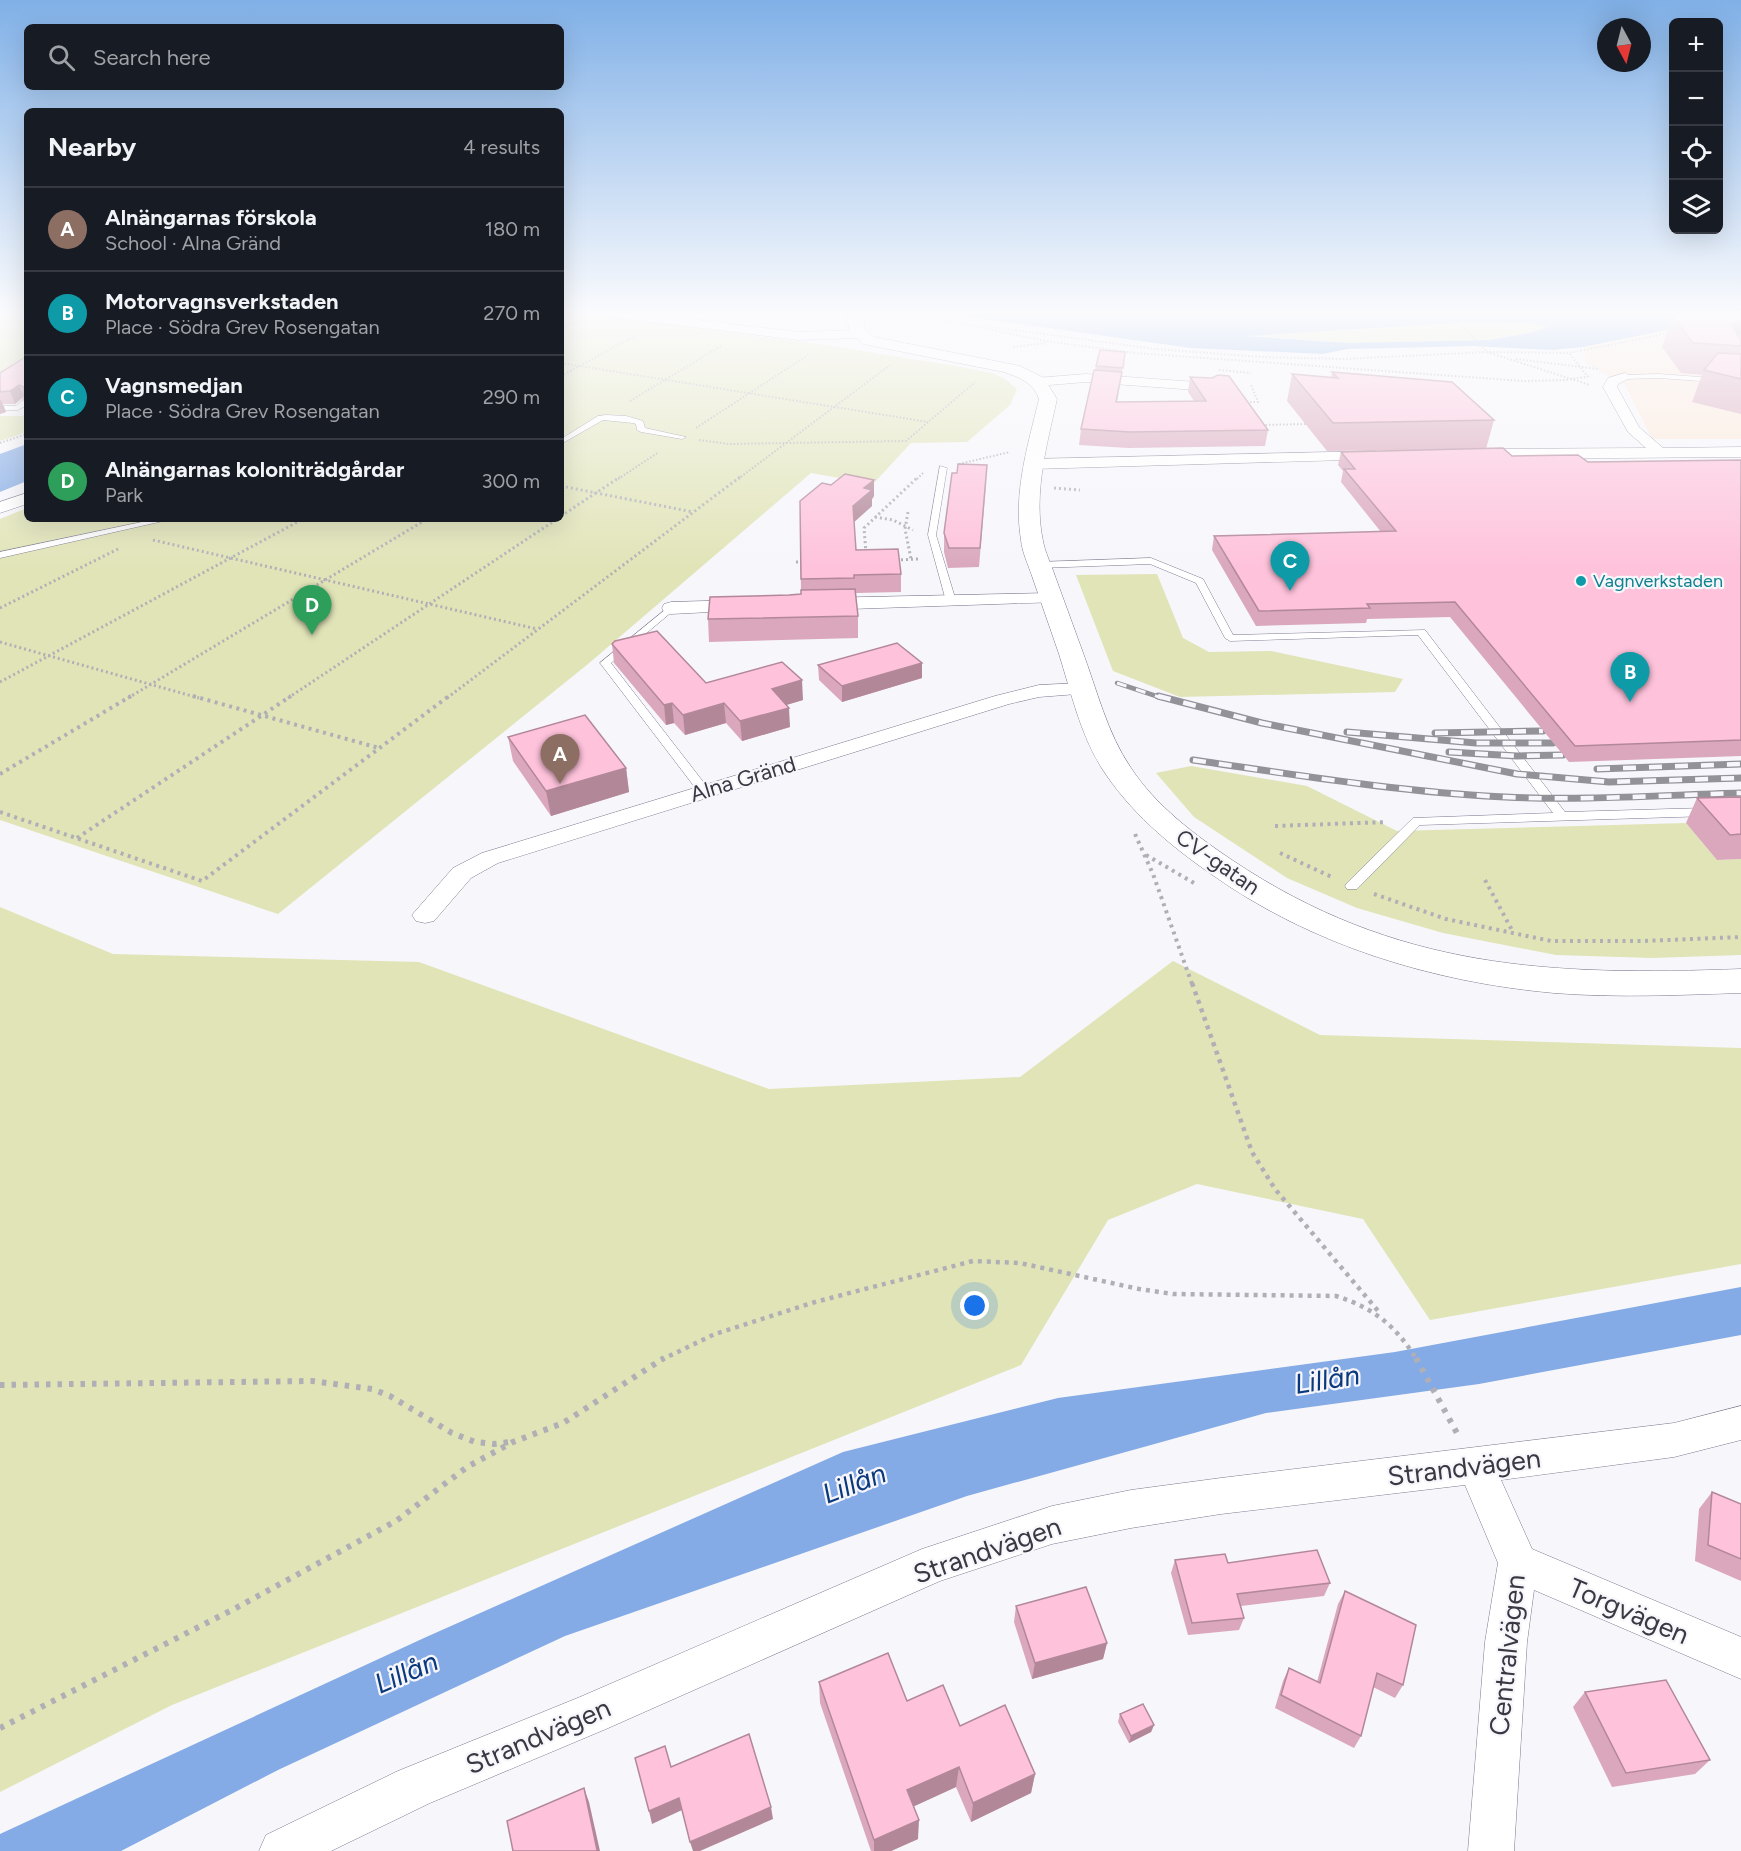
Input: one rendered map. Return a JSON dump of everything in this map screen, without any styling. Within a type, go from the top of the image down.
[{"type":"street","name":"CV-gatan","points":[[1048,397],[1042,476],[1028,524],[1040,565],[1106,750],[1143,803],[1175,833],[1240,881],[1318,921],[1405,953],[1446,964],[1521,977],[1594,984],[1741,981]]},
{"type":"street","points":[[1616,397],[1634,429],[1659,452]]},
{"type":"street","points":[[1458,455],[1741,452]]},
{"type":"street","points":[[1042,476],[1386,456]]},
{"type":"street","points":[[0,508],[24,499]]},
{"type":"street","points":[[806,604],[1052,598]]},
{"type":"street","points":[[671,608],[764,605]]},
{"type":"street","name":"Alna Gränd","points":[[425,915],[462,873],[490,858],[1002,700],[1039,691],[1083,689]]},
{"type":"street","name":"Strandvägen","points":[[282,1851],[414,1787],[591,1714],[936,1563],[1052,1525],[1153,1506],[1674,1440],[1741,1423]]},
{"type":"street","name":"Centralvägen","points":[[1476,1466],[1518,1563],[1506,1642],[1491,1851]]},
{"type":"street","name":"Torgvägen","points":[[1518,1563],[1741,1658]]},
{"type":"lane","points":[[0,408],[18,408],[24,403]]},
{"type":"lane","points":[[564,440],[601,418],[627,419],[640,423],[641,430],[682,437]]},
{"type":"lane","points":[[943,468],[932,535],[951,601]]},
{"type":"lane","points":[[0,555],[154,522]]},
{"type":"lane","points":[[1040,565],[1151,561],[1200,581],[1230,638],[1421,632],[1562,816]]},
{"type":"lane","points":[[671,608],[605,663],[704,791]]},
{"type":"lane","points":[[1352,886],[1417,821],[1741,811]]},
{"type":"path","points":[[601,418],[636,397]]},
{"type":"path","points":[[774,397],[928,422]]},
{"type":"path","points":[[0,813],[202,881],[847,397]]},
{"type":"path","points":[[682,437],[729,444],[906,441],[957,397]]},
{"type":"path","points":[[1256,397],[1258,402]]},
{"type":"path","points":[[1255,425],[1313,424]]},
{"type":"path","points":[[0,443],[24,435]]},
{"type":"path","points":[[1042,476],[1080,490]]},
{"type":"path","points":[[564,487],[693,512]]},
{"type":"path","points":[[908,513],[904,524],[906,546],[911,559]]},
{"type":"path","points":[[874,517],[904,524],[913,531],[932,535]]},
{"type":"path","points":[[0,682],[297,522]]},
{"type":"path","points":[[0,774],[422,522]]},
{"type":"path","points":[[77,838],[552,522]]},
{"type":"path","points":[[131,527],[141,538],[538,629]]},
{"type":"path","points":[[0,608],[141,538]]},
{"type":"path","points":[[889,560],[940,559]]},
{"type":"path","points":[[796,562],[808,561]]},
{"type":"path","points":[[0,642],[379,748]]},
{"type":"path","points":[[1275,826],[1417,821]]},
{"type":"path","points":[[1133,830],[1153,874],[1252,1152],[1275,1189],[1386,1321]]},
{"type":"path","points":[[1280,854],[1352,886],[1446,919],[1551,941],[1643,941],[1741,937]]},
{"type":"path","points":[[1485,880],[1514,933]]},
{"type":"path","points":[[0,1728],[234,1609],[396,1521],[467,1467],[513,1442],[563,1423],[657,1361],[715,1334],[815,1302],[973,1262],[1020,1263],[1139,1289],[1173,1294],[1335,1296],[1352,1299],[1371,1308],[1402,1336],[1445,1412]]},
{"type":"path","points":[[0,1385],[312,1381],[381,1392],[437,1425],[476,1442],[494,1444],[513,1442]]},
{"type":"shaded area","points":[[1631,397],[1741,397],[1741,439],[1652,439]]},
{"type":"green space","points":[[564,397],[1013,397],[1010,405],[967,442],[911,443],[873,484],[811,473],[588,664],[278,914],[0,820],[0,519],[24,509],[24,522],[564,522]]},
{"type":"green space","points":[[24,415],[24,433],[0,441],[0,416]]},
{"type":"green space","points":[[1157,574],[1183,638],[1209,652],[1271,651],[1403,679],[1395,692],[1180,697],[1113,671],[1076,575]]},
{"type":"green space","points":[[1191,766],[1307,786],[1397,831],[1686,823],[1717,860],[1741,859],[1741,955],[1652,958],[1556,955],[1443,933],[1357,908],[1287,878],[1194,817],[1156,773]]},
{"type":"green space","points":[[0,907],[113,954],[419,962],[769,1089],[1020,1077],[1173,961],[1320,1035],[1741,1048],[1741,1264],[1430,1320],[1363,1219],[1197,1184],[1108,1220],[1021,1365],[172,1705],[0,1792]]},
{"type":"water","points":[[24,445],[24,482],[0,492],[0,454]]},
{"type":"water","name":"Lillån","points":[[1741,1287],[1741,1335],[1479,1384],[1266,1413],[967,1496],[565,1636],[278,1770],[121,1851],[0,1851],[0,1834],[424,1638],[843,1452],[1058,1398],[1395,1352]]},
{"type":"building","points":[[1088,397],[1117,397],[1116,402],[1206,401],[1204,397],[1244,397],[1268,430],[1130,432],[1081,429]]},
{"type":"building","points":[[1312,397],[1469,397],[1494,420],[1333,423]]},
{"type":"building","points":[[1503,448],[1512,456],[1578,455],[1588,462],[1741,460],[1741,740],[1575,746],[1455,602],[1367,604],[1370,608],[1259,611],[1214,536],[1396,531],[1344,469],[1355,469],[1341,452]]},
{"type":"building","points":[[958,464],[987,465],[980,548],[949,548],[944,533],[952,473],[957,473]]},
{"type":"building","points":[[845,474],[874,480],[864,488],[872,490],[853,506],[856,550],[898,549],[901,574],[801,579],[800,501],[822,483],[831,485]]},
{"type":"building","points":[[855,589],[858,616],[708,619],[710,597],[789,595],[801,594],[801,590]]},
{"type":"building","points":[[657,631],[706,683],[782,662],[802,680],[772,689],[789,708],[740,721],[724,703],[683,715],[672,703],[664,705],[612,644],[615,641]]},
{"type":"building","points":[[897,643],[922,663],[842,686],[818,665]]},
{"type":"building","points":[[585,715],[626,768],[546,791],[508,737]]},
{"type":"building","points":[[1741,797],[1741,834],[1730,835],[1697,798]]},
{"type":"building","points":[[1712,1492],[1741,1504],[1741,1559],[1708,1545]]},
{"type":"building","points":[[1317,1550],[1330,1583],[1237,1594],[1244,1618],[1192,1623],[1175,1560],[1225,1554],[1228,1563]]},
{"type":"building","points":[[1086,1587],[1107,1643],[1035,1663],[1016,1606]]},
{"type":"building","points":[[1345,1591],[1416,1625],[1403,1685],[1377,1673],[1361,1736],[1281,1695],[1289,1668],[1320,1683]]},
{"type":"building","points":[[888,1653],[907,1701],[943,1685],[960,1726],[1005,1705],[1035,1774],[973,1803],[959,1767],[907,1790],[919,1820],[874,1840],[819,1682]]},
{"type":"building","points":[[1666,1680],[1710,1760],[1626,1773],[1585,1692]]},
{"type":"building","points":[[1143,1704],[1154,1725],[1131,1736],[1120,1714]]},
{"type":"building","points":[[749,1734],[771,1807],[690,1842],[679,1798],[649,1811],[635,1758],[665,1746],[671,1767]]},
{"type":"building","points":[[584,1788],[596,1851],[513,1851],[507,1821]]},
{"type":"railway","points":[[1117,683],[1162,698]]},
{"type":"railway","points":[[1158,696],[1262,723],[1517,774],[1609,782],[1741,778]]},
{"type":"railway","points":[[1435,733],[1543,731]]},
{"type":"railway","points":[[1347,732],[1476,743],[1553,743]]},
{"type":"railway","points":[[1449,752],[1517,756],[1563,755]]},
{"type":"railway","points":[[1193,760],[1310,777],[1466,795],[1593,798],[1741,793]]},
{"type":"railway","points":[[1597,769],[1741,764]]},
{"type":"place","name":"Vagnverkstaden","points":[[1581,581]]},
{"type":"place","name":"Vagnsmedjan","points":[[1290,591]]},
{"type":"place","name":"Alnängarnas koloniträdgårdar","points":[[312,635]]},
{"type":"place","name":"Motorvagnsverkstaden","points":[[1630,702]]},
{"type":"place","name":"Alnängarnas förskola","points":[[560,784]]}]
